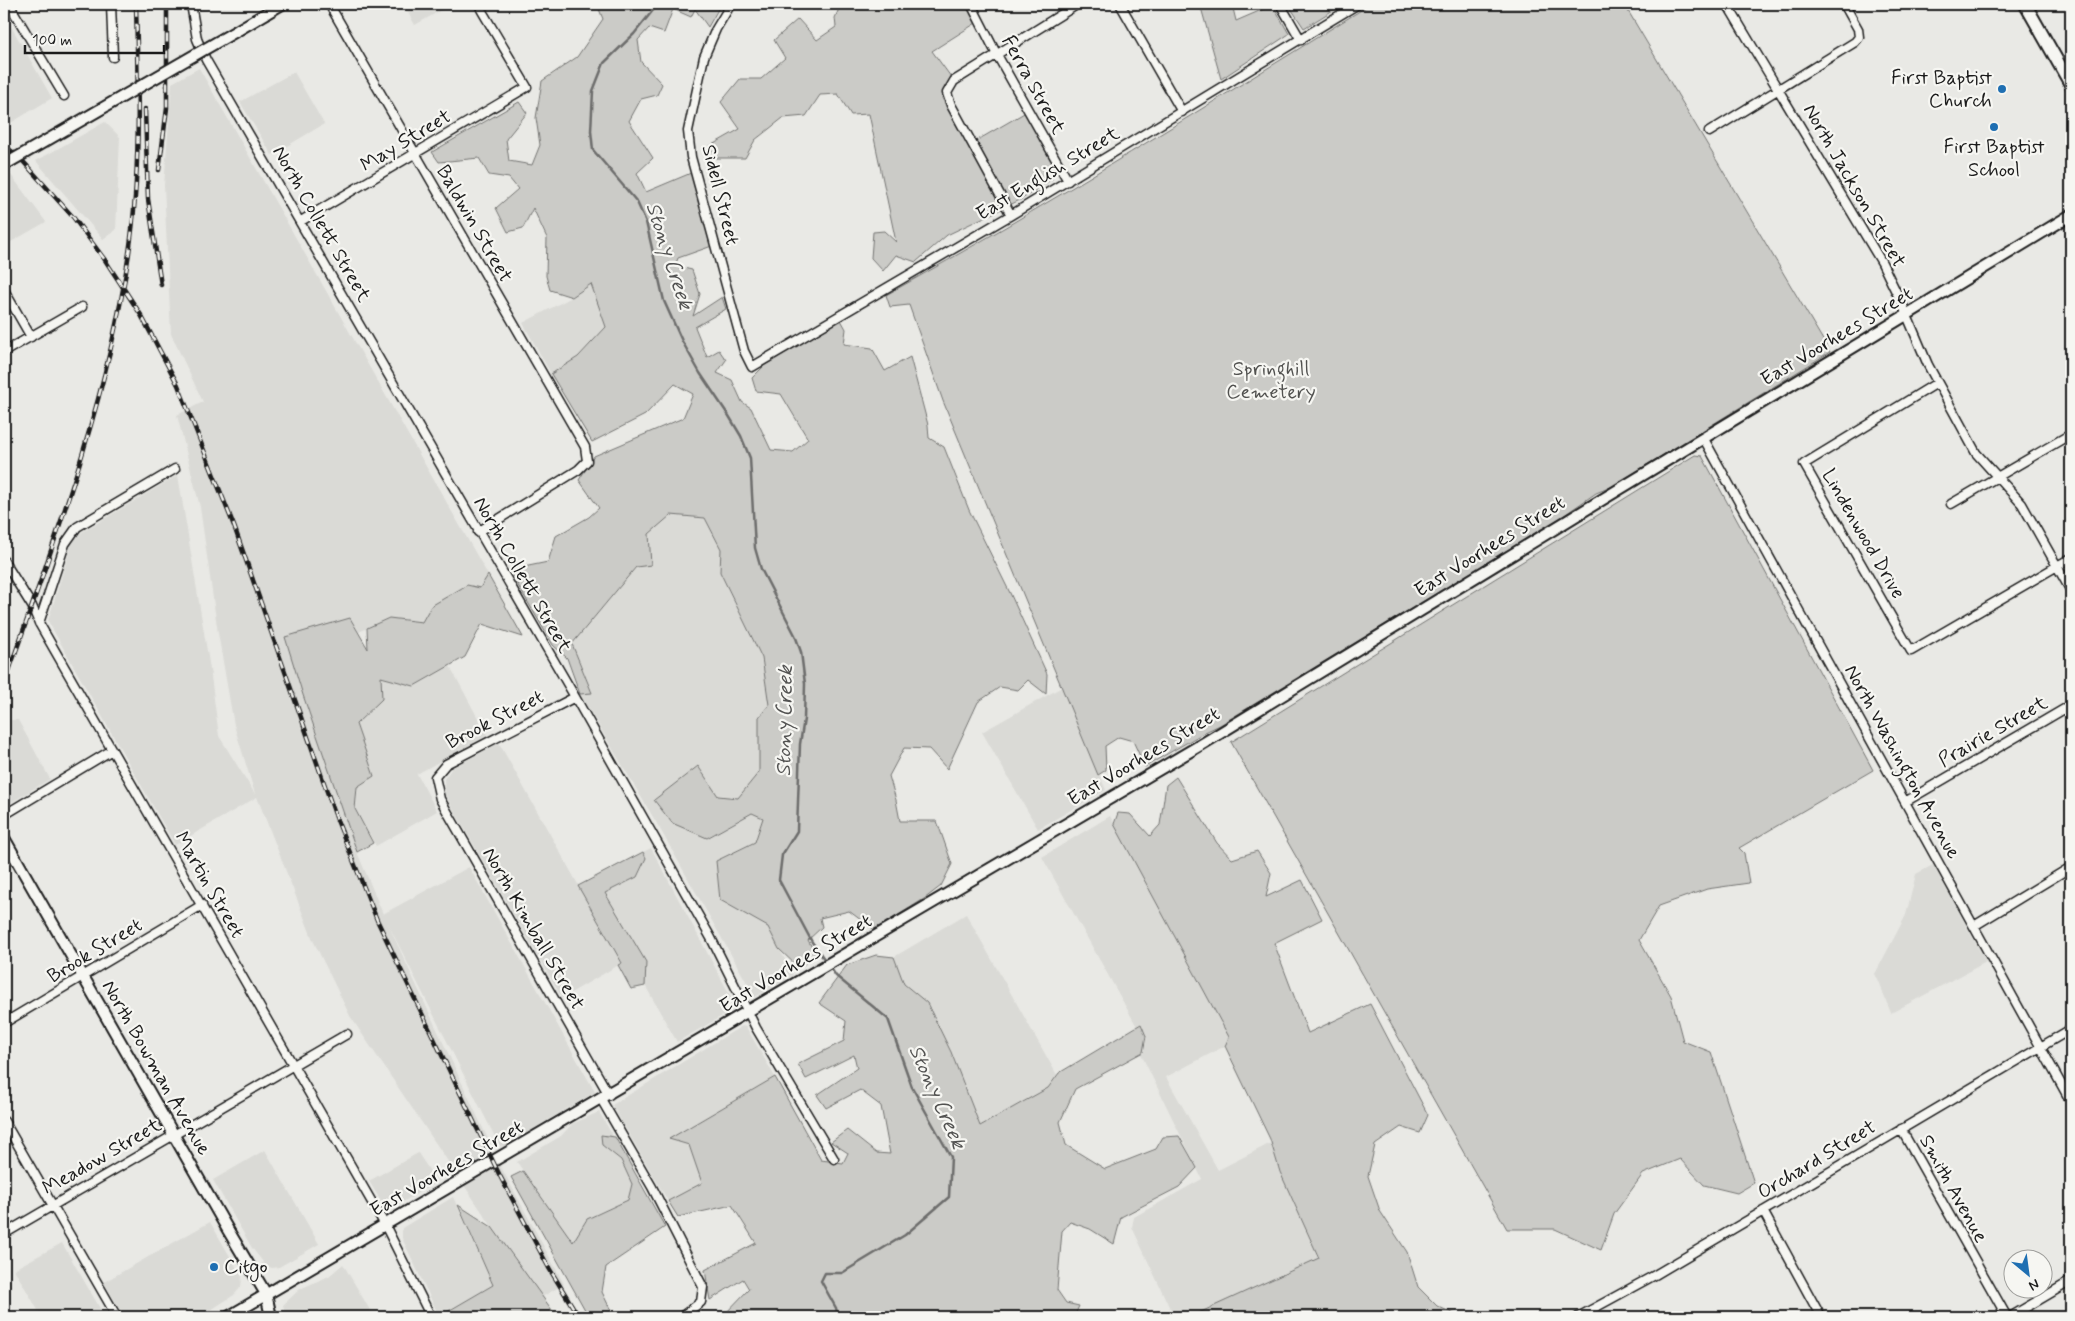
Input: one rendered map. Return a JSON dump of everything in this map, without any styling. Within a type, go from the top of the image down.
[{"type":"main road","points":[[4,165],[282,4]]},
{"type":"main road","points":[[2025,4],[2071,85]]},
{"type":"main road","name":"East Voorhees Street","points":[[233,1316],[266,1294],[748,1013],[1204,743],[2071,215]]},
{"type":"main road","name":"North Bowman Avenue","points":[[4,838],[266,1294],[271,1317]]},
{"type":"street","points":[[9,4],[64,96]]},
{"type":"street","points":[[111,4],[113,57]]},
{"type":"street","name":"North Collett Street","points":[[191,4],[197,39],[206,60],[301,221],[478,532],[575,697],[711,938],[748,1013],[834,1159]]},
{"type":"street","name":"Baldwin Street","points":[[329,4],[585,447],[587,462],[578,470],[478,532]]},
{"type":"street","name":"May Street","points":[[301,221],[527,87],[479,4]]},
{"type":"street","name":"Sidell Street","points":[[731,4],[716,29],[704,57],[688,131],[691,157],[698,184],[744,351],[752,367]]},
{"type":"street","name":"Ferra Street","points":[[971,4],[996,54],[1068,181]]},
{"type":"street","points":[[1011,215],[951,105],[947,92],[954,81],[1078,4]]},
{"type":"street","points":[[1120,4],[1182,112]]},
{"type":"street","points":[[1280,4],[1301,40]]},
{"type":"street","name":"East English Street","points":[[752,367],[1068,181],[1358,4]]},
{"type":"street","name":"North Jackson Street","points":[[1727,4],[1882,263],[1937,384],[1976,453],[2022,504],[2071,591]]},
{"type":"street","points":[[1709,132],[1855,42],[1859,37],[1858,29],[1844,4]]},
{"type":"street","points":[[4,290],[30,337]]},
{"type":"street","points":[[4,352],[82,307]]},
{"type":"street","name":"Lindenwood Drive","points":[[1937,384],[1804,464],[1911,651],[2057,566]]},
{"type":"street","points":[[1951,504],[2071,434]]},
{"type":"street","name":"North Washington Avenue","points":[[1704,439],[2071,1102]]},
{"type":"street","points":[[39,623],[66,544],[77,527],[175,469]]},
{"type":"street","points":[[2057,566],[2071,558]]},
{"type":"street","name":"Martin Street","points":[[4,560],[6,570],[32,606],[39,623],[386,1225],[431,1317]]},
{"type":"street","name":"Brook Street","points":[[435,777],[446,764],[575,697]]},
{"type":"street","name":"Prairie Street","points":[[1905,802],[2071,705]]},
{"type":"street","points":[[4,815],[112,750]]},
{"type":"street","name":"North Kimball Street","points":[[435,777],[440,799],[605,1097],[703,1287],[701,1302],[681,1317]]},
{"type":"street","points":[[1974,926],[2071,868]]},
{"type":"street","name":"Brook Street","points":[[4,1023],[202,905]]},
{"type":"street","name":"Orchard Street","points":[[1578,1317],[1763,1211],[2071,1029]]},
{"type":"street","name":"Meadow Street","points":[[4,1234],[347,1034]]},
{"type":"street","points":[[4,1121],[117,1317]]},
{"type":"street","name":"Smith Avenue","points":[[1900,1129],[2009,1317]]},
{"type":"street","points":[[1763,1211],[1822,1317]]},
{"type":"street","points":[[2009,1317],[2071,1281]]},
{"type":"shaded area","points":[[403,4],[452,4],[415,25]]},
{"type":"shaded area","points":[[4,14],[52,98],[4,127]]},
{"type":"shaded area","points":[[199,68],[488,575],[480,588],[422,622],[389,618],[359,632],[350,618],[303,695],[357,852],[383,914],[469,867],[595,1092],[500,1147],[387,922],[501,1167],[564,1284],[542,1297],[497,1234],[350,1016],[313,940],[257,797],[175,845],[48,621],[72,542],[82,532],[178,475],[210,669],[219,736],[255,794],[234,725],[218,633],[200,507],[177,415],[203,402],[171,334],[164,185],[172,83]]},
{"type":"shaded area","points":[[294,72],[324,124],[272,155],[240,102]]},
{"type":"shaded area","points":[[105,122],[120,137],[116,230],[103,239],[36,161]]},
{"type":"shaded area","points":[[8,171],[46,222],[4,246],[4,173]]},
{"type":"shaded area","points":[[591,283],[606,327],[578,357],[551,374],[523,323],[572,297]]},
{"type":"shaded area","points":[[671,515],[705,518],[721,549],[720,572],[762,658],[769,705],[759,717],[759,772],[738,798],[718,796],[698,766],[707,838],[752,813],[763,818],[755,842],[716,861],[720,900],[768,927],[793,975],[755,997],[656,822],[580,694],[592,693],[572,644],[636,567],[648,534]]},
{"type":"shaded area","points":[[450,666],[487,735],[417,774],[437,811],[376,846],[355,809],[357,787],[374,776],[356,724],[381,699],[381,677],[414,686]]},
{"type":"shaded area","points":[[1062,687],[1106,790],[1038,829],[982,732]]},
{"type":"shaded area","points":[[4,720],[18,720],[50,779],[4,807]]},
{"type":"shaded area","points":[[499,743],[622,963],[562,998],[445,795],[444,779],[452,768]]},
{"type":"shaded area","points":[[1110,816],[1229,1037],[1225,1046],[1166,1077],[1218,1170],[1271,1143],[1280,1172],[1319,1259],[1190,1317],[1174,1317],[1132,1227],[1134,1217],[1202,1179],[1141,1054],[1145,1041],[1042,857]]},
{"type":"shaded area","points":[[651,848],[731,997],[729,1007],[731,1011],[677,1042],[642,980],[605,893],[637,877],[646,858],[643,852]]},
{"type":"shaded area","points":[[1933,865],[1986,962],[1891,1013],[1875,974],[1906,915],[1916,874]]},
{"type":"shaded area","points":[[966,914],[1057,1075],[1048,1088],[980,1126],[951,1052],[927,1003],[904,984],[894,957]]},
{"type":"shaded area","points":[[742,1026],[746,1027],[775,1077],[670,1139],[689,1145],[702,1183],[668,1201],[612,1105]]},
{"type":"shaded area","points":[[599,1112],[613,1136],[601,1135],[602,1145],[621,1160],[632,1184],[628,1200],[587,1219],[573,1243],[517,1162],[561,1136],[572,1124]]},
{"type":"shaded area","points":[[265,1150],[319,1244],[279,1267],[272,1268],[262,1264],[263,1262],[252,1248],[213,1180]]},
{"type":"shaded area","points":[[418,1153],[437,1182],[387,1211],[369,1181]]},
{"type":"shaded area","points":[[453,1197],[493,1285],[439,1316],[402,1238],[402,1228]]},
{"type":"shaded area","points":[[210,1222],[242,1277],[241,1287],[234,1295],[200,1317],[124,1317],[104,1282]]},
{"type":"shaded area","points":[[62,1243],[105,1317],[42,1317],[14,1269]]},
{"type":"shaded area","points":[[343,1264],[374,1317],[286,1317],[283,1305],[300,1289],[329,1276]]},
{"type":"green space","points":[[597,4],[721,4],[708,27],[695,9],[691,17],[673,9],[664,33],[649,28],[638,40],[641,62],[662,84],[657,95],[641,99],[629,121],[653,158],[637,173],[646,192],[691,173],[712,246],[678,258],[675,266],[692,270],[700,294],[693,316],[722,297],[726,309],[695,327],[707,357],[719,350],[726,360],[717,373],[732,380],[742,402],[751,408],[771,450],[793,452],[808,439],[781,394],[756,391],[752,378],[765,365],[841,320],[846,329],[844,344],[872,348],[885,371],[910,357],[928,425],[929,438],[944,447],[969,510],[1047,674],[1046,694],[1028,680],[1018,690],[1000,687],[978,702],[947,769],[929,749],[904,748],[889,776],[900,821],[937,821],[952,864],[941,886],[924,899],[874,930],[849,911],[820,918],[822,927],[808,940],[816,955],[799,968],[779,949],[768,927],[720,900],[716,861],[755,842],[763,818],[752,813],[707,838],[672,823],[654,800],[698,766],[718,796],[738,798],[759,772],[759,717],[769,705],[762,658],[720,572],[721,549],[705,518],[671,515],[649,534],[651,565],[636,567],[572,644],[592,693],[580,694],[567,658],[553,645],[509,570],[548,562],[556,536],[589,517],[599,508],[579,480],[594,456],[683,418],[693,394],[675,384],[645,415],[592,442],[551,374],[578,357],[606,327],[591,284],[572,297],[550,290],[546,276],[547,238],[533,208],[523,228],[508,232],[496,208],[518,189],[509,178],[489,175],[479,158],[439,162],[432,152],[519,102],[527,113],[506,139],[509,161],[532,165],[540,145],[536,118],[542,81],[577,57],[603,19]]},
{"type":"green space","points":[[841,4],[966,4],[976,23],[932,51],[951,77],[942,98],[969,145],[1026,112],[1056,165],[1052,179],[1022,199],[947,235],[916,262],[896,255],[883,271],[871,258],[873,232],[884,231],[896,242],[869,114],[851,115],[838,94],[820,95],[806,116],[783,118],[755,140],[745,158],[716,158],[710,146],[740,129],[721,102],[740,79],[761,79],[785,58],[774,40],[798,19],[817,40],[836,27],[835,18]]},
{"type":"green space","points":[[1200,4],[1232,4],[1236,21],[1273,5],[1289,34],[1221,79]]},
{"type":"green space","points":[[1288,4],[1343,4],[1304,28]]},
{"type":"green space","name":"Springhill Cemetery","points":[[1371,4],[1624,4],[1830,352],[1611,487],[1596,493],[1560,518],[1220,725],[1145,767],[1133,741],[1119,737],[1105,746],[1106,770],[1098,775],[943,401],[909,305],[890,307],[886,295],[1070,189]]},
{"type":"green space","points":[[1695,455],[1702,456],[1873,770],[1739,848],[1744,853],[1749,883],[1707,889],[1659,906],[1639,940],[1671,996],[1683,1041],[1711,1052],[1754,1183],[1737,1193],[1704,1185],[1680,1159],[1643,1174],[1614,1214],[1601,1250],[1555,1229],[1507,1229],[1231,742]]},
{"type":"green space","points":[[488,575],[523,637],[482,624],[465,657],[414,686],[381,677],[382,699],[356,724],[374,776],[357,787],[355,809],[373,843],[357,852],[285,637],[350,618],[368,649],[367,628],[389,618],[422,622],[431,606],[467,585],[480,588]]},
{"type":"green space","points":[[1176,777],[1217,843],[1232,859],[1257,851],[1271,873],[1266,897],[1302,880],[1322,919],[1274,943],[1308,1033],[1370,1004],[1428,1115],[1420,1133],[1401,1127],[1375,1145],[1368,1176],[1380,1211],[1407,1252],[1418,1287],[1437,1306],[1461,1317],[1190,1317],[1319,1258],[1280,1172],[1270,1139],[1225,1046],[1229,1037],[1114,824],[1118,813],[1130,814],[1150,836],[1160,825],[1166,785]]},
{"type":"green space","points":[[643,852],[646,858],[637,877],[605,893],[646,962],[645,986],[631,989],[618,965],[622,963],[578,886]]},
{"type":"green space","points":[[876,955],[894,957],[904,984],[927,1003],[951,1052],[980,1126],[1048,1088],[1059,1073],[1141,1024],[1146,1036],[1143,1052],[1075,1089],[1060,1122],[1066,1145],[1105,1169],[1156,1149],[1163,1137],[1179,1136],[1197,1168],[1179,1187],[1121,1217],[1114,1244],[1090,1229],[1070,1222],[1062,1231],[1057,1290],[1066,1303],[1079,1306],[1074,1317],[722,1317],[749,1289],[743,1279],[710,1300],[705,1270],[756,1243],[732,1205],[678,1217],[668,1201],[702,1183],[689,1145],[669,1139],[775,1077],[821,1160],[843,1163],[848,1153],[831,1142],[847,1130],[876,1153],[890,1154],[881,1106],[860,1090],[826,1108],[817,1095],[857,1068],[854,1055],[806,1079],[798,1064],[844,1041],[846,1021],[819,1003],[847,965]]},
{"type":"green space","points":[[601,1135],[615,1137],[665,1227],[606,1267],[602,1292],[614,1317],[589,1317],[511,1177],[523,1171],[573,1242],[587,1219],[628,1200],[632,1184],[621,1160],[602,1145]]},
{"type":"green space","points":[[458,1205],[492,1227],[557,1317],[446,1317],[445,1313],[493,1285]]},
{"type":"waterway","name":"Stony Creek","points":[[658,4],[634,34],[604,63],[593,91],[591,131],[593,150],[637,202],[646,222],[664,301],[682,341],[700,373],[741,436],[750,458],[755,548],[761,569],[795,635],[801,652],[805,684],[804,719],[800,744],[797,831],[782,855],[779,880],[812,942],[827,963]]},
{"type":"waterway","name":"Stony Creek","points":[[830,967],[836,976],[888,1019],[912,1087],[951,1157],[949,1197],[905,1235],[842,1273],[825,1273],[821,1281],[836,1308],[838,1317]]},
{"type":"railway","points":[[4,685],[42,579],[77,472],[93,418],[119,309],[133,222],[137,160],[136,4]]},
{"type":"railway","points":[[159,170],[167,108],[167,4]]},
{"type":"railway","points":[[145,109],[148,199],[161,285]]},
{"type":"railway","points":[[4,145],[20,158],[73,217],[105,260],[141,315],[178,385],[234,526],[337,820],[377,920],[500,1176],[549,1268],[579,1317]]},
{"type":"place","name":"First Baptist Church","points":[[2002,89]]},
{"type":"place","name":"First Baptist School","points":[[1994,127]]},
{"type":"place","name":"Citgo","points":[[214,1267]]}]
